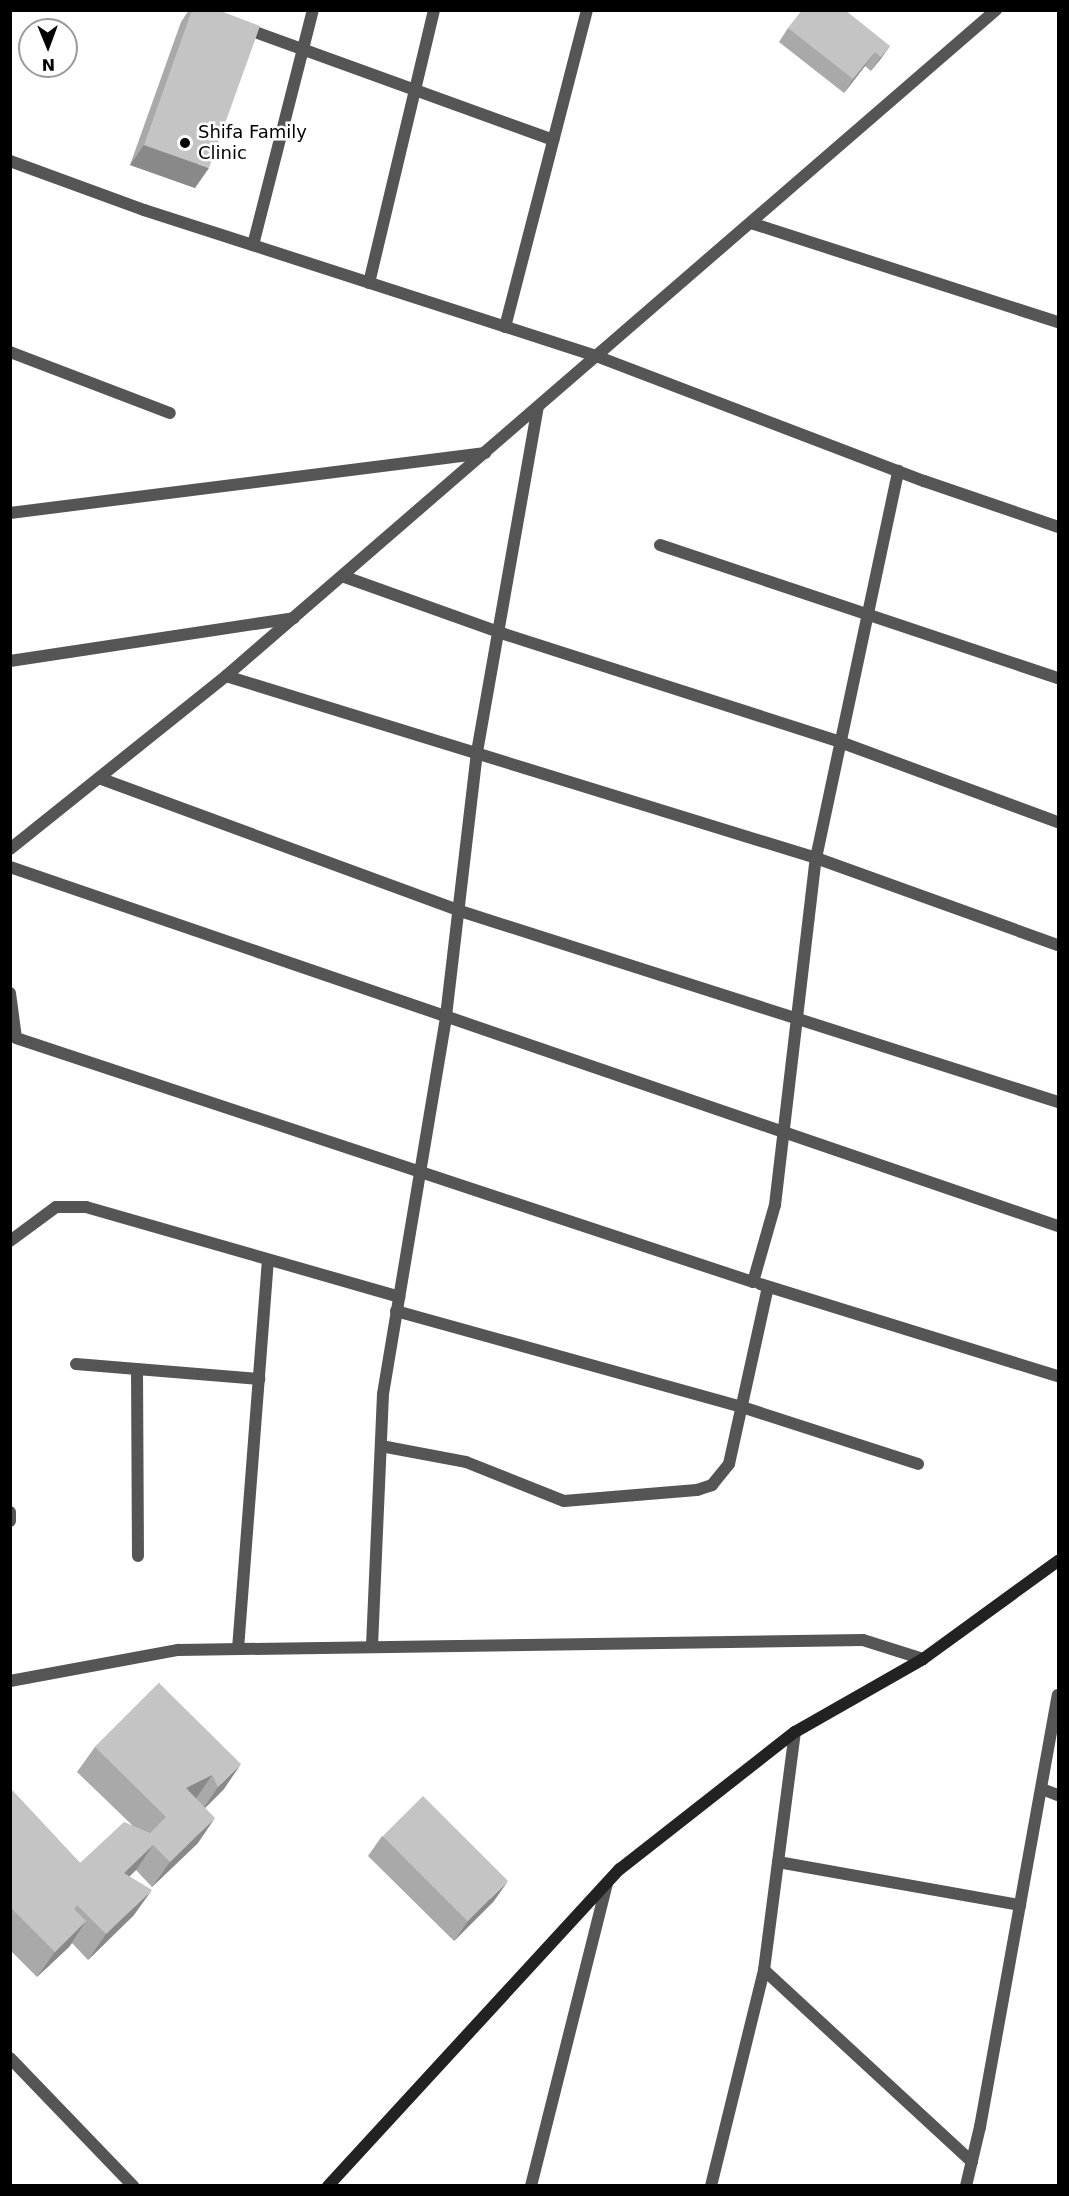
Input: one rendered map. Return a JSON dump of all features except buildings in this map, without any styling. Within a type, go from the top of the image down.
[{"type":"street","points":[[254,245],[313,10]]},
{"type":"street","points":[[369,283],[434,10]]},
{"type":"street","points":[[505,327],[586,10]]},
{"type":"street","points":[[10,849],[295,618],[992,11]]},
{"type":"street","points":[[228,22],[553,140]]},
{"type":"street","points":[[10,161],[254,245],[596,356],[898,471],[1059,527]]},
{"type":"street","points":[[751,223],[1059,322]]},
{"type":"street","points":[[10,352],[170,413]]},
{"type":"street","points":[[372,1646],[383,1394],[446,1016],[477,752],[538,407]]},
{"type":"street","points":[[10,513],[486,452]]},
{"type":"street","points":[[753,1282],[775,1205],[816,858],[898,471]]},
{"type":"street","points":[[660,545],[1059,678]]},
{"type":"street","points":[[342,576],[498,632],[840,742],[1059,822]]},
{"type":"street","points":[[10,662],[295,618]]},
{"type":"street","points":[[226,676],[816,858],[1059,945]]},
{"type":"street","points":[[99,778],[457,910],[1059,1102]]},
{"type":"street","points":[[10,867],[1059,1226]]},
{"type":"street","points":[[10,993],[13,1040],[419,1169],[768,1287],[1059,1376]]},
{"type":"street","points":[[10,1241],[44,1213],[70,1205],[399,1297]]},
{"type":"street","points":[[238,1649],[268,1260]]},
{"type":"street","points":[[381,1446],[466,1462],[564,1501],[697,1490],[712,1485],[729,1464],[768,1287]]},
{"type":"street","points":[[396,1311],[742,1407],[918,1464]]},
{"type":"street","points":[[76,1364],[259,1379]]},
{"type":"street","points":[[137,1370],[138,1556]]},
{"type":"street","points":[[10,1512],[10,1521]]},
{"type":"street","points":[[328,2186],[607,1883],[795,1732],[922,1659],[1059,1561]]},
{"type":"street","points":[[10,1681],[178,1650],[863,1640],[922,1659]]},
{"type":"street","points":[[966,2186],[1059,1695]]},
{"type":"street","points":[[711,2186],[764,1970],[795,1732]]},
{"type":"street","points":[[1042,1788],[1059,1795]]},
{"type":"street","points":[[778,1862],[1020,1905]]},
{"type":"street","points":[[531,2186],[607,1883]]},
{"type":"street","points":[[764,1970],[972,2162]]},
{"type":"street","points":[[10,2058],[133,2186]]},
{"type":"place","name":"Shifa Family Clinic","points":[[185,143]]}]
